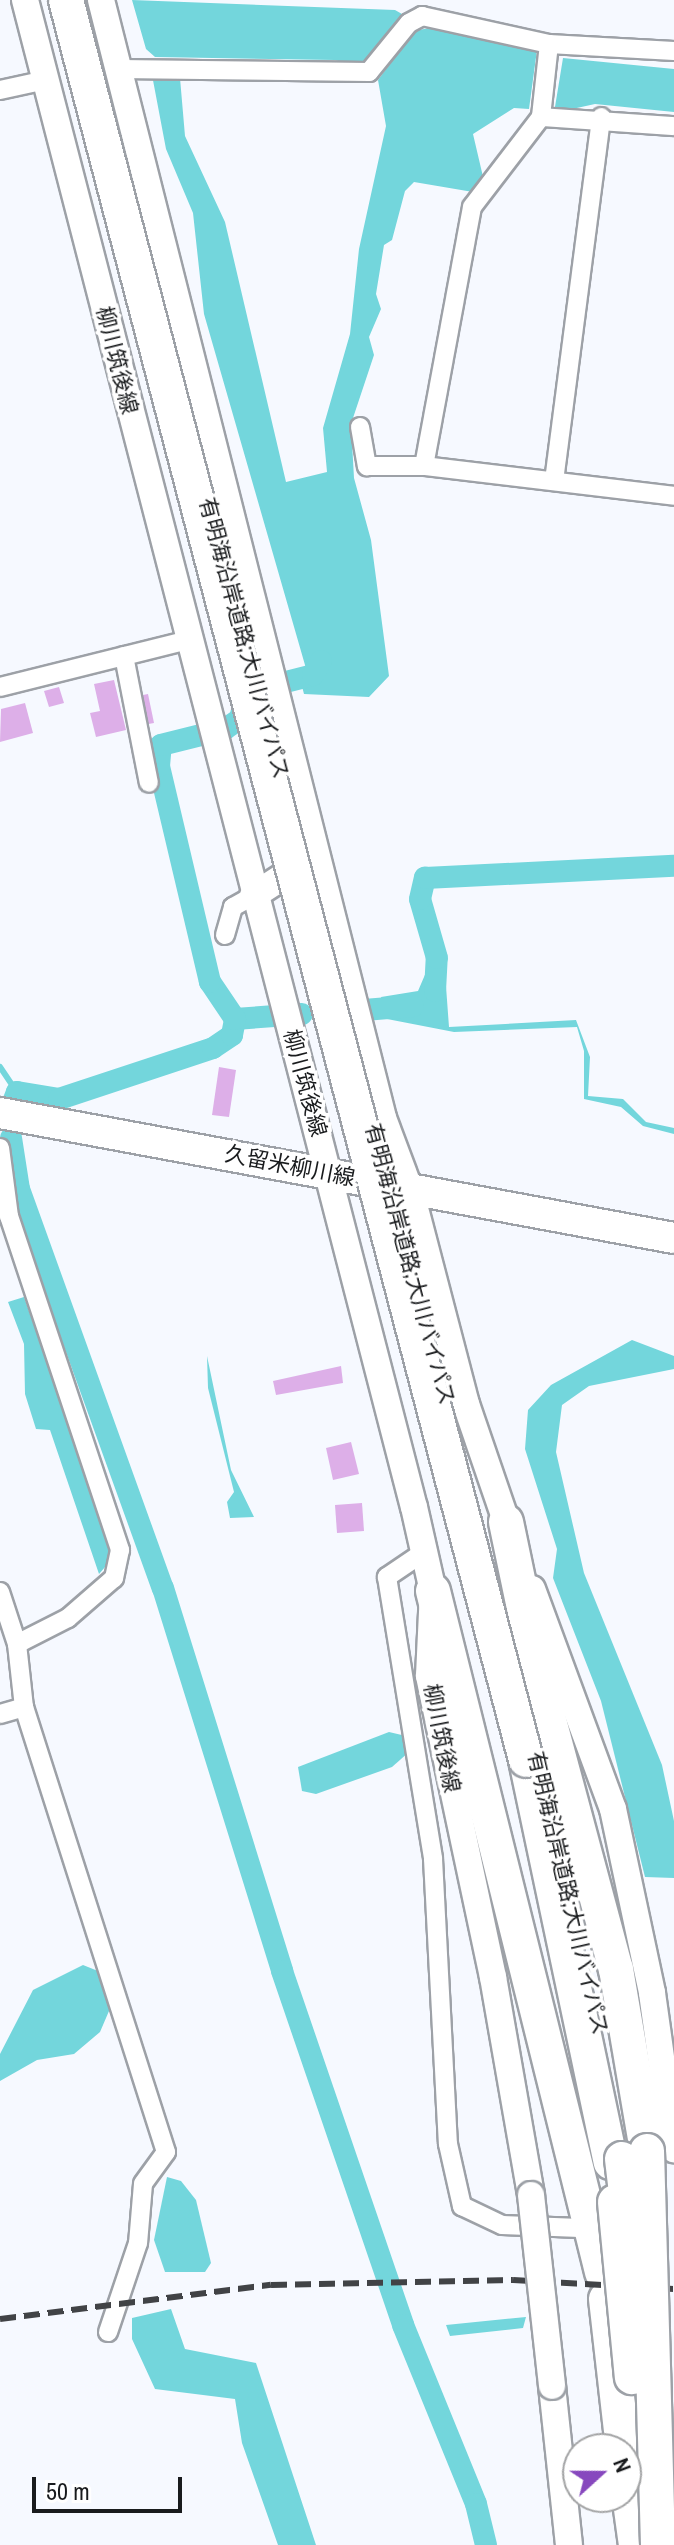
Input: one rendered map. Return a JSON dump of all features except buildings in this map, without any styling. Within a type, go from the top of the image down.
[{"type":"highway","name":"有明海沿岸道路;大川バイパス","points":[[66,0],[532,1760]]},
{"type":"highway","name":"有明海沿岸道路;大川バイパス","points":[[77,0],[601,2032],[638,2155],[640,2324],[651,2545]]},
{"type":"highway","points":[[506,1522],[541,1690],[616,1969],[638,2155],[658,2545]]},
{"type":"highway","points":[[433,1591],[602,2272],[621,2433]]},
{"type":"highway","name":"有明海沿岸道路;大川バイパス","points":[[638,2155],[629,2324],[638,2545]]},
{"type":"highway","points":[[633,2513],[638,2545]]},
{"type":"main road","name":"柳川筑後線","points":[[25,0],[217,758],[328,1171],[433,1591],[429,1676],[493,1977],[531,2195],[569,2545]]},
{"type":"main road","points":[[101,0],[131,68],[260,619],[288,721],[383,1118],[411,1193],[466,1404],[506,1522]]},
{"type":"main road","points":[[46,80],[131,68]]},
{"type":"main road","points":[[188,640],[260,619]]},
{"type":"main road","points":[[253,896],[319,853]]},
{"type":"main road","name":"久留米柳川線","points":[[0,1113],[328,1171],[411,1193],[674,1238]]},
{"type":"street","points":[[131,68],[190,72],[369,72],[415,14],[478,24],[549,44],[674,51]]},
{"type":"street","points":[[424,466],[472,207],[541,117],[549,44]]},
{"type":"street","points":[[0,90],[46,80]]},
{"type":"street","points":[[541,117],[601,117],[674,126]]},
{"type":"street","points":[[554,481],[601,117]]},
{"type":"street","points":[[360,427],[367,466],[424,466],[554,481],[673,489]]},
{"type":"street","points":[[0,687],[188,640]]},
{"type":"street","points":[[124,656],[149,783]]},
{"type":"street","points":[[225,935],[233,907],[253,896]]},
{"type":"street","points":[[0,1148],[9,1216],[120,1550],[114,1578],[68,1618],[17,1644]]},
{"type":"street","points":[[424,1552],[387,1577],[433,1859],[448,2144],[462,2206],[502,2225],[580,2228]]},
{"type":"street","points":[[0,1592],[17,1644],[24,1707],[166,2152],[143,2184],[138,2243],[108,2332]]},
{"type":"street","points":[[0,1714],[24,1707]]},
{"type":"street","points":[[608,2229],[674,2231]]},
{"type":"water","points":[[132,0],[395,10],[402,14],[360,67],[335,60],[155,57],[146,49]]},
{"type":"water","points":[[429,28],[537,50],[529,109],[514,108],[473,134],[484,181],[473,192],[414,182],[405,191],[392,240],[384,245],[376,294],[381,309],[369,337],[374,355],[351,424],[354,478],[371,540],[389,676],[369,697],[304,694],[299,675],[307,672],[204,314],[193,213],[166,149],[152,75],[180,78],[185,136],[225,222],[286,482],[327,472],[323,428],[350,334],[359,249],[386,126],[378,80],[414,31]]},
{"type":"water","points":[[563,58],[674,69],[674,112],[595,104],[554,113]]},
{"type":"water","points":[[444,959],[449,1027],[576,1020],[590,1057],[588,1096],[623,1099],[646,1122],[674,1128],[674,1134],[643,1126],[621,1107],[584,1099],[584,1051],[577,1027],[454,1032],[387,1019],[381,997],[418,991],[430,963]]},
{"type":"water","points":[[24,1297],[111,1544],[112,1559],[99,1574],[50,1430],[36,1429],[25,1394],[24,1344],[8,1302]]},
{"type":"water","points":[[632,1340],[674,1356],[674,1369],[589,1386],[562,1405],[556,1452],[584,1573],[662,1765],[674,1821],[674,1878],[645,1877],[601,1701],[553,1578],[557,1549],[525,1449],[528,1410],[551,1385]]},
{"type":"water","points":[[207,1356],[231,1470],[254,1517],[230,1518],[227,1502],[234,1492],[208,1388]]},
{"type":"water","points":[[389,1732],[406,1736],[409,1752],[392,1767],[316,1794],[302,1791],[298,1767]]},
{"type":"water","points":[[83,1965],[98,1971],[112,2004],[100,2032],[74,2054],[37,2060],[0,2081],[0,2054],[33,1990]]},
{"type":"water","points":[[167,2177],[181,2181],[196,2200],[211,2263],[205,2272],[165,2272],[154,2240]]},
{"type":"water","points":[[171,2309],[185,2349],[256,2363],[316,2545],[278,2545],[242,2443],[235,2399],[155,2389],[132,2339],[132,2318]]},
{"type":"water","points":[[526,2317],[523,2328],[450,2336],[446,2325]]},
{"type":"waterway","points":[[12,1105],[17,1092],[59,1099],[213,1048],[232,1035],[235,1019],[210,982],[159,766],[161,745],[225,729],[240,719],[246,692],[313,675],[321,661]]},
{"type":"waterway","points":[[435,991],[437,958],[420,899],[425,878],[674,866]]},
{"type":"waterway","points":[[340,1012],[413,1006]]},
{"type":"waterway","points":[[235,1019],[302,1014]]},
{"type":"waterway","points":[[0,1067],[17,1092]]},
{"type":"waterway","points":[[11,1138],[19,1189],[163,1588],[282,1971],[403,2325],[476,2504],[486,2545]]},
{"type":"railway","points":[[0,2319],[271,2285],[513,2280],[674,2289]]}]
